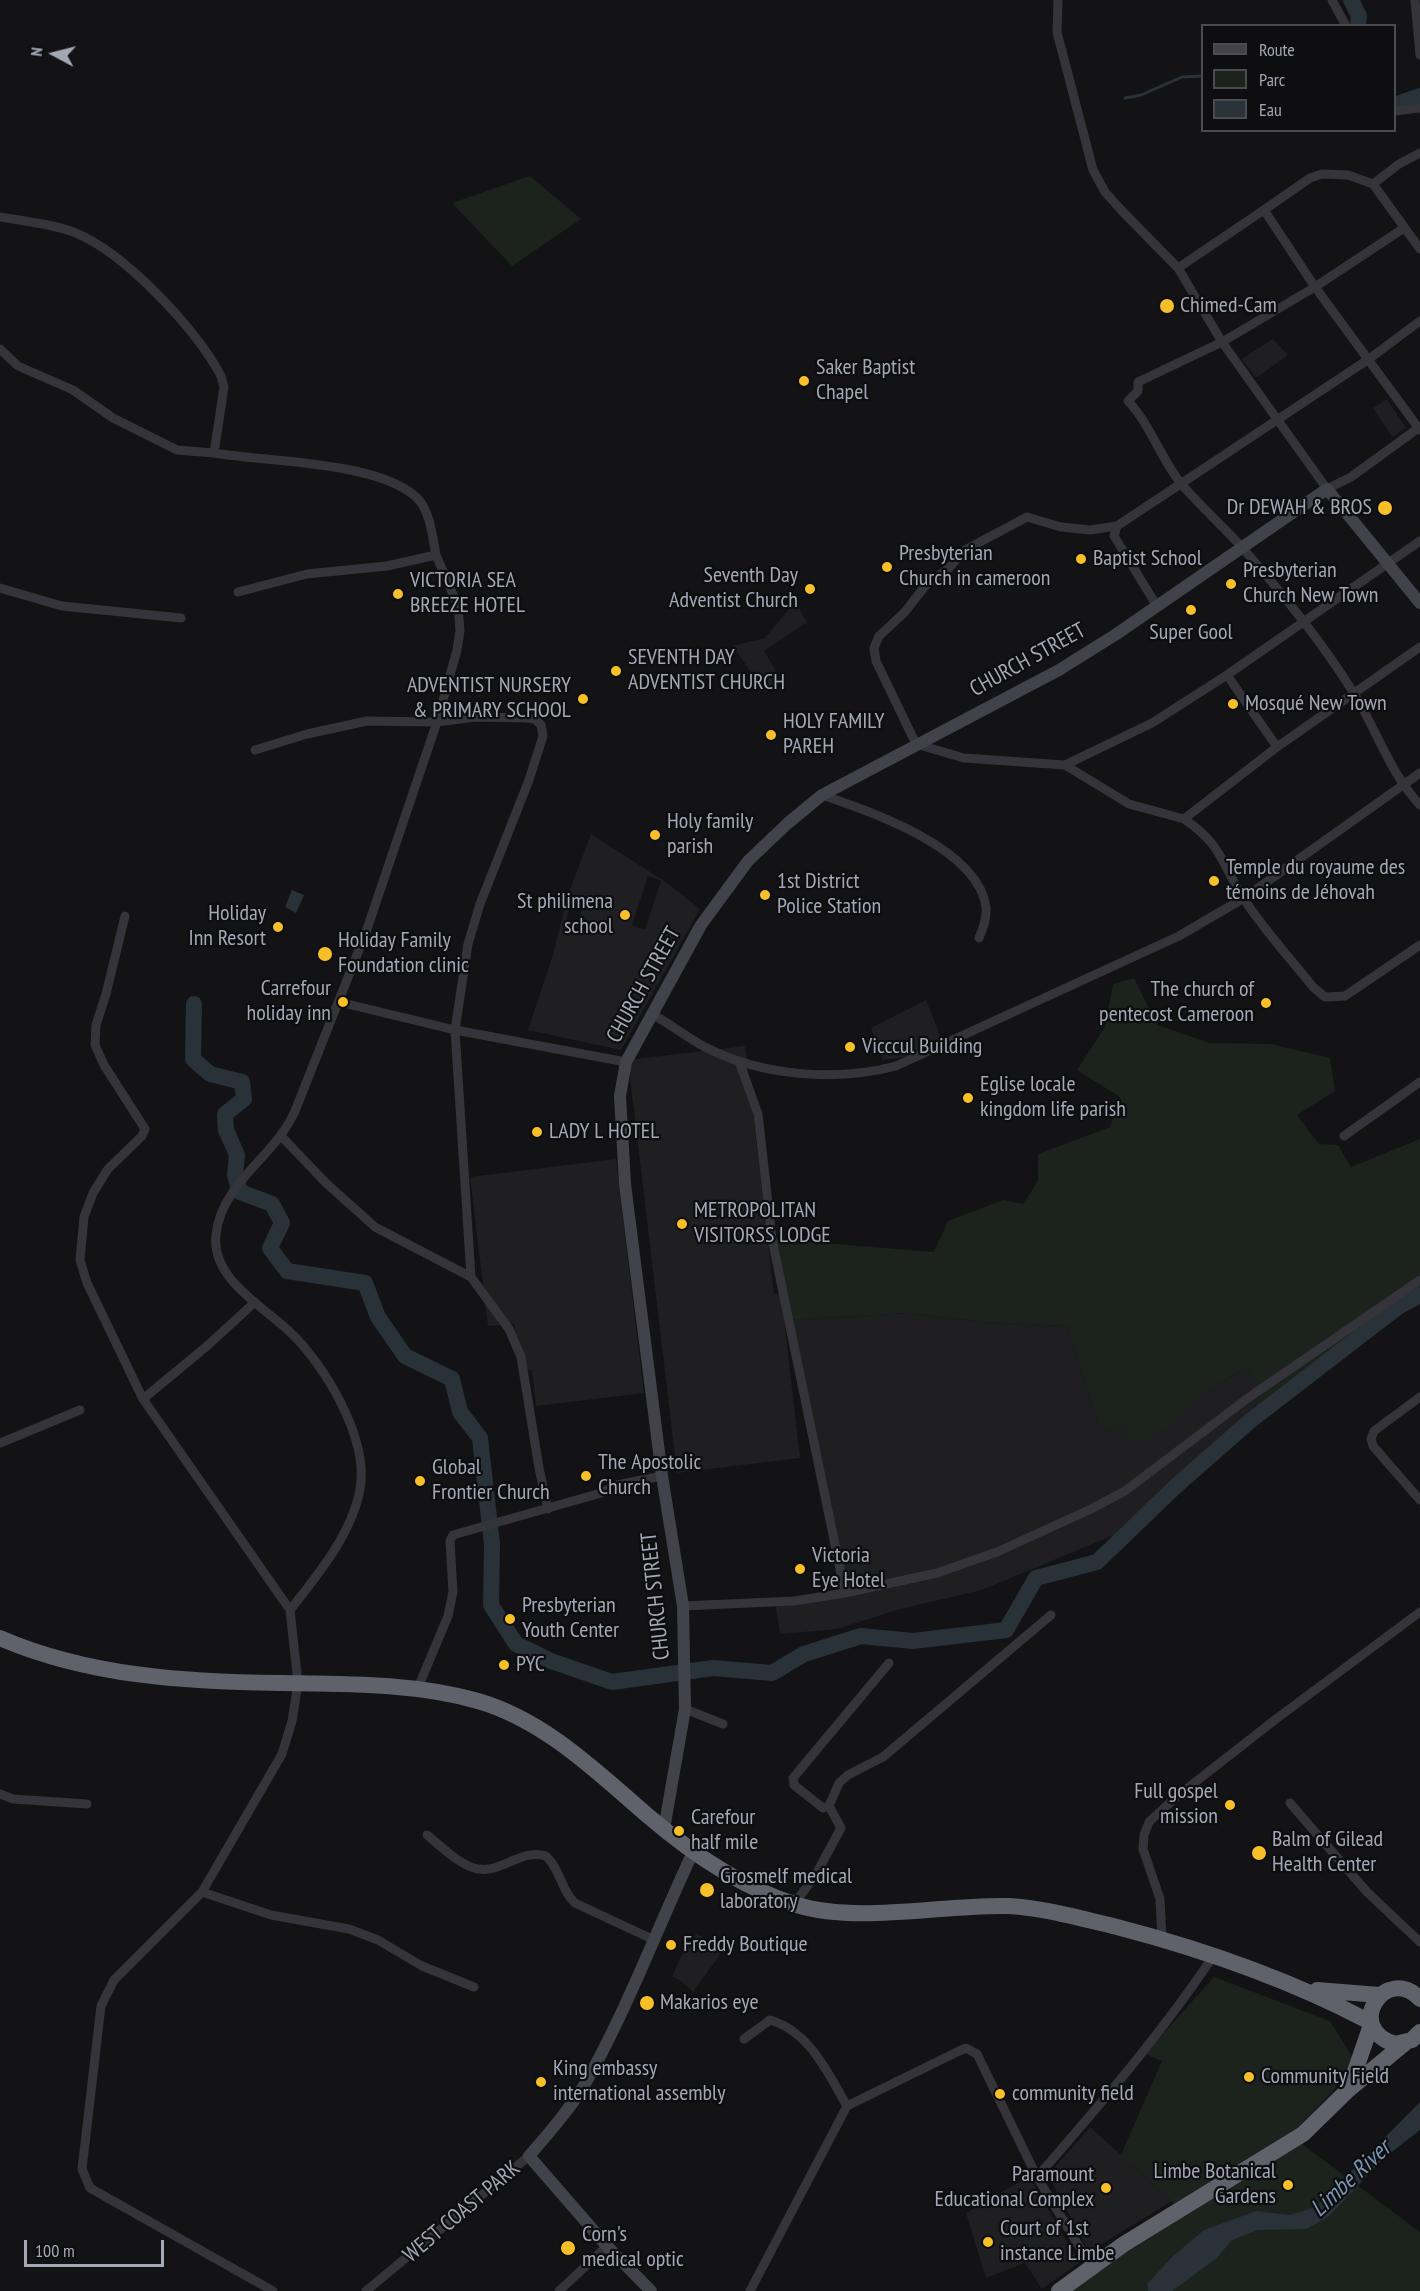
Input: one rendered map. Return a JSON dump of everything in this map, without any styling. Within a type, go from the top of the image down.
[{"type":"highway","points":[[0,1638],[37,1654],[122,1673],[225,1681],[360,1684],[417,1690],[478,1701],[530,1724],[591,1765],[693,1852],[735,1877],[794,1904],[848,1912],[1006,1906],[1028,1908],[1162,1939],[1214,1954],[1307,1989],[1371,2023],[1384,2041],[1414,2039]]},
{"type":"highway","points":[[1307,1989],[1379,1995],[1396,1988],[1412,1987],[1420,1999]]},
{"type":"highway","points":[[1348,2090],[1371,2023],[1371,2007],[1379,1995]]},
{"type":"highway","points":[[1059,2291],[1091,2266],[1303,2134],[1348,2090],[1414,2039]]},
{"type":"main road","name":"CHURCH STREET","points":[[664,1829],[685,1709],[683,1606],[662,1476],[620,1133],[620,1096],[626,1062],[654,1015],[701,925],[748,861],[822,795],[1059,670],[1157,606],[1240,546],[1327,489]]},
{"type":"main road","points":[[1327,489],[1420,603]]},
{"type":"main road","points":[[648,2290],[529,2156],[557,2123],[584,2085],[605,2046],[693,1852]]},
{"type":"street","points":[[1058,0],[1057,32],[1093,170],[1105,192],[1178,268],[1222,342],[1327,489],[1351,477],[1420,429],[1315,287],[1264,210]]},
{"type":"street","points":[[1332,0],[1345,24]]},
{"type":"street","points":[[1415,0],[1420,55]]},
{"type":"street","points":[[1396,111],[1420,108]]},
{"type":"street","points":[[1374,184],[1399,164],[1420,153]]},
{"type":"street","points":[[1178,268],[1310,178],[1322,174],[1348,175],[1374,184],[1420,249]]},
{"type":"street","points":[[0,217],[75,232],[104,248],[172,310],[221,376],[224,387],[214,453]]},
{"type":"street","points":[[1404,228],[1315,287],[1222,342],[1138,382],[1138,391],[1128,401],[1139,412],[1156,448],[1182,484],[1240,546],[1303,624],[1353,692],[1402,786],[1420,805]]},
{"type":"street","points":[[1420,321],[1369,359],[1117,526],[1090,530],[1061,527],[1027,517],[965,550],[948,569],[926,585],[904,613],[879,636],[874,648],[876,661],[916,744],[964,758],[1065,765],[1129,804],[1184,819],[1199,829],[1218,849],[1244,898],[1313,987],[1324,997],[1345,996],[1420,945]]},
{"type":"street","points":[[0,349],[18,366],[73,390],[113,418],[177,450],[342,468],[390,482],[419,500],[432,532],[436,555],[458,606],[460,631],[437,722],[339,1002],[282,1137],[227,1200],[219,1219],[216,1237],[217,1257],[227,1273],[255,1302],[291,1332],[319,1365],[352,1428],[360,1465],[360,1488],[347,1523],[323,1566],[290,1610]]},
{"type":"street","points":[[1117,526],[1114,536],[1157,606]]},
{"type":"street","points":[[1065,765],[1152,723],[1303,624],[1420,541]]},
{"type":"street","points":[[238,592],[307,574],[387,566],[436,555]]},
{"type":"street","points":[[0,588],[62,606],[181,618]]},
{"type":"street","points":[[1184,819],[1277,747],[1420,647]]},
{"type":"street","points":[[1227,675],[1277,747]]},
{"type":"street","points":[[255,750],[307,734],[367,721],[437,722],[476,717],[526,717],[535,719],[541,725],[543,736],[529,780],[480,904],[468,944],[455,1030],[471,1276]]},
{"type":"street","points":[[654,1015],[704,1047],[739,1061],[798,1072],[828,1074],[868,1074],[896,1066],[1168,941],[1244,898],[1420,773]]},
{"type":"street","points":[[822,795],[894,820],[918,833],[972,876],[986,907],[985,924],[979,938]]},
{"type":"street","points":[[125,916],[96,1025],[95,1045],[104,1065],[145,1129],[142,1136],[108,1169],[93,1193],[84,1217],[80,1260],[87,1283],[143,1399],[290,1610],[298,1683],[292,1720],[282,1754],[202,1892],[114,1980],[106,1992],[101,2006],[82,2169],[90,2188],[273,2291]]},
{"type":"street","points":[[339,1002],[455,1030],[626,1062]]},
{"type":"street","points":[[739,1061],[758,1114],[772,1239],[845,1593]]},
{"type":"street","points":[[1344,1136],[1420,1082]]},
{"type":"street","points":[[282,1137],[326,1184],[375,1227],[471,1276],[509,1329],[521,1357],[548,1509]]},
{"type":"street","points":[[683,1606],[794,1601],[845,1593],[937,1573],[997,1552],[1125,1491],[1248,1398],[1420,1280]]},
{"type":"street","points":[[143,1399],[207,1346],[255,1302]]},
{"type":"street","points":[[1420,1397],[1374,1431],[1371,1439],[1373,1446],[1420,1500]]},
{"type":"street","points":[[0,1443],[80,1410]]},
{"type":"street","points":[[417,1690],[448,1616],[453,1592],[450,1541],[453,1535],[601,1493],[617,1485],[662,1476]]},
{"type":"street","points":[[1162,1939],[1160,1899],[1143,1849],[1144,1835],[1149,1822],[1175,1797],[1420,1612]]},
{"type":"street","points":[[889,1663],[793,1778],[794,1785],[823,1808],[829,1806],[839,1783],[848,1775],[883,1757],[1051,1615]]},
{"type":"street","points":[[685,1709],[723,1724]]},
{"type":"street","points":[[0,1794],[13,1799],[87,1804]]},
{"type":"street","points":[[1290,1803],[1367,1892],[1420,1942]]},
{"type":"street","points":[[794,1904],[815,1876],[841,1828],[829,1806]]},
{"type":"street","points":[[427,1835],[475,1869],[486,1870],[532,1853],[546,1856],[561,1876],[568,1897],[652,1939]]},
{"type":"street","points":[[202,1892],[271,1915],[349,1929],[378,1940],[422,1966],[474,1987]]},
{"type":"street","points":[[1037,2176],[1108,2096],[1165,2025],[1214,1954]]},
{"type":"street","points":[[744,2039],[770,2020],[780,2023],[802,2037],[818,2056],[847,2106]]},
{"type":"street","points":[[750,2291],[847,2106],[959,2051],[973,2050],[1037,2176],[1091,2266]]},
{"type":"street","name":"WEST COAST PARK","points":[[366,2291],[529,2156]]},
{"type":"street","points":[[559,2291],[607,2246]]},
{"type":"shaded area","points":[[1273,339],[1288,355],[1256,378],[1242,359]]},
{"type":"shaded area","points":[[1387,399],[1406,428],[1392,437],[1373,408]]},
{"type":"shaded area","points":[[795,602],[807,622],[764,651],[782,681],[765,693],[733,646],[765,638]]},
{"type":"shaded area","points":[[591,834],[666,882],[700,909],[621,1050],[528,1030],[552,958],[568,895]],"holes":[[[648,876],[661,881],[645,930],[632,925]],[[570,904],[582,907],[576,935],[564,932]]]},
{"type":"shaded area","points":[[926,1000],[942,1040],[905,1057],[883,1060],[871,1028]]},
{"type":"shaded area","points":[[745,1046],[774,1294],[781,1293],[800,1458],[677,1473],[628,1060]]},
{"type":"shaded area","points":[[616,1159],[644,1393],[536,1406],[532,1370],[520,1371],[514,1324],[488,1326],[470,1177]]},
{"type":"shaded area","points":[[908,1313],[983,1322],[1067,1326],[1100,1429],[1126,1424],[1177,1421],[1203,1394],[1246,1367],[1261,1389],[1250,1421],[1133,1527],[982,1590],[900,1609],[837,1629],[780,1634],[775,1602],[845,1593],[788,1320]]},
{"type":"shaded area","points":[[697,1933],[721,1953],[693,1992],[680,1980],[672,1977],[681,1956]]},
{"type":"shaded area","name":"Paramount Educational Complex","points":[[1090,2127],[1172,2201],[1089,2252],[1048,2175]]},
{"type":"shaded area","points":[[1029,2176],[1079,2263],[1042,2289],[1025,2263],[986,2278],[966,2213]]},
{"type":"green space","points":[[530,176],[581,219],[512,266],[452,203]]},
{"type":"green space","points":[[1134,978],[1157,1025],[1210,1043],[1271,1044],[1330,1058],[1335,1091],[1297,1115],[1319,1144],[1338,1145],[1351,1167],[1420,1139],[1420,1295],[1398,1307],[1250,1421],[1261,1389],[1246,1367],[1203,1394],[1177,1421],[1133,1448],[1125,1425],[1100,1429],[1067,1326],[983,1322],[908,1313],[788,1320],[772,1239],[934,1252],[948,1221],[1003,1200],[1023,1204],[1038,1181],[1038,1154],[1110,1127],[1120,1097],[1077,1070],[1105,1027],[1113,984]]},
{"type":"green space","name":"Community Field","points":[[1214,1977],[1330,2021],[1355,2061],[1331,2093],[1293,2132],[1175,2208],[1172,2201],[1121,2155],[1162,2061],[1145,2054]]},
{"type":"green space","name":"Limbe Botanical Gardens","points":[[1294,2138],[1420,2232],[1420,2291],[1054,2291]]},
{"type":"water","points":[[292,890],[304,895],[296,913],[285,907]]},
{"type":"water","name":"Limbe River","points":[[1420,2102],[1420,2130],[1384,2158],[1328,2217],[1306,2229],[1258,2230],[1232,2240],[1217,2258],[1172,2291],[1148,2291],[1147,2284],[1173,2256],[1204,2230],[1256,2211],[1290,2215],[1316,2207]]},
{"type":"waterway","points":[[1351,0],[1359,16],[1358,24]]},
{"type":"waterway","points":[[1125,98],[1141,95],[1182,77],[1201,76]]},
{"type":"waterway","points":[[1396,104],[1420,96]]},
{"type":"waterway","points":[[194,1004],[193,1059],[210,1074],[242,1082],[244,1099],[225,1114],[226,1130],[237,1155],[235,1175],[240,1192],[272,1204],[282,1223],[270,1248],[287,1271],[365,1283],[378,1317],[405,1356],[452,1379],[460,1412],[480,1438],[492,1544],[491,1605],[516,1644],[551,1661],[612,1682],[713,1668],[772,1673],[804,1654],[861,1636],[913,1641],[1006,1630],[1036,1578],[1097,1562],[1176,1486],[1250,1421],[1398,1307],[1420,1295]]},
{"type":"place","name":"Chimed-Cam","points":[[1167,306]]},
{"type":"place","name":"Saker Baptist Chapel","points":[[804,381]]},
{"type":"place","name":"Dr DEWAH & BROS","points":[[1385,508]]},
{"type":"place","name":"Baptist School","points":[[1081,559]]},
{"type":"place","name":"Presbyterian Church in cameroon","points":[[887,567]]},
{"type":"place","name":"Presbyterian Church New Town","points":[[1231,584]]},
{"type":"place","name":"Seventh Day Adventist Church","points":[[810,589]]},
{"type":"place","name":"VICTORIA SEA BREEZE HOTEL","points":[[398,594]]},
{"type":"place","name":"Super Gool","points":[[1191,610]]},
{"type":"place","name":"SEVENTH DAY ADVENTIST CHURCH","points":[[616,671]]},
{"type":"place","name":"ADVENTIST NURSERY & PRIMARY SCHOOL","points":[[583,699]]},
{"type":"place","name":"Mosqué New Town","points":[[1233,704]]},
{"type":"place","name":"HOLY FAMILY PAREH","points":[[771,735]]},
{"type":"place","name":"Holy family parish","points":[[655,835]]},
{"type":"place","name":"Temple du royaume des témoins de Jéhovah","points":[[1214,881]]},
{"type":"place","name":"1st District Police Station","points":[[765,895]]},
{"type":"place","name":"St philimena school","points":[[625,915]]},
{"type":"place","name":"Holiday Inn Resort","points":[[278,927]]},
{"type":"place","name":"Holiday Family Foundation clinic","points":[[325,954]]},
{"type":"place","name":"Carrefour holiday inn","points":[[343,1002]]},
{"type":"place","name":"The church of pentecost Cameroon","points":[[1266,1003]]},
{"type":"place","name":"Vicccul Building","points":[[850,1047]]},
{"type":"place","name":"Eglise locale kingdom life parish","points":[[968,1098]]},
{"type":"place","name":"LADY L HOTEL","points":[[537,1132]]},
{"type":"place","name":"METROPOLITAN VISITORSS LODGE","points":[[682,1224]]},
{"type":"place","name":"The Apostolic Church","points":[[586,1476]]},
{"type":"place","name":"Global Frontier Church","points":[[420,1481]]},
{"type":"place","name":"Victoria Eye Hotel","points":[[800,1569]]},
{"type":"place","name":"Presbyterian Youth Center","points":[[510,1619]]},
{"type":"place","name":"PYC","points":[[504,1665]]},
{"type":"place","name":"Full gospel mission","points":[[1230,1805]]},
{"type":"place","name":"Carefour half mile","points":[[679,1831]]},
{"type":"place","name":"Balm of Gilead Health Center","points":[[1259,1853]]},
{"type":"place","name":"Grosmelf medical laboratory","points":[[707,1890]]},
{"type":"place","name":"Freddy Boutique","points":[[671,1945]]},
{"type":"place","name":"Makarios eye","points":[[647,2003]]},
{"type":"place","name":"Community Field","points":[[1249,2077]]},
{"type":"place","name":"King embassy international assembly","points":[[541,2082]]},
{"type":"place","name":"community field","points":[[1000,2094]]},
{"type":"place","name":"Limbe Botanical Gardens","points":[[1288,2185]]},
{"type":"place","name":"Paramount Educational Complex","points":[[1106,2188]]},
{"type":"place","name":"Court of 1st instance Limbe","points":[[988,2242]]},
{"type":"place","name":"Corn's medical optic","points":[[568,2248]]}]
